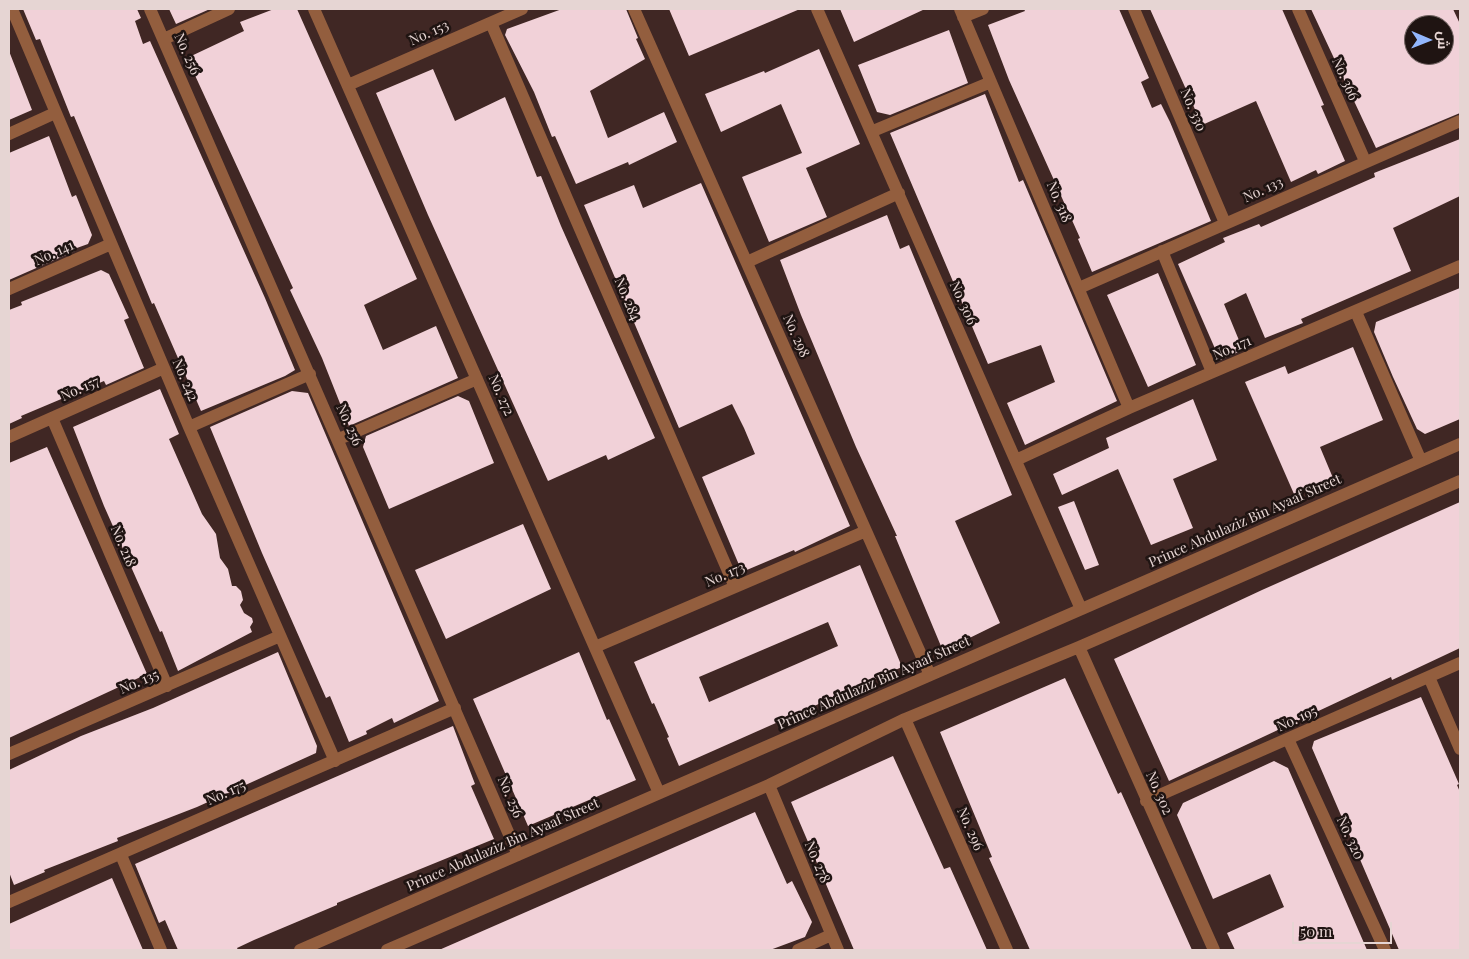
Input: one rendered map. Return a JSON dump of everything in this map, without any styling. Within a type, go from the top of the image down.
[{"type":"street","name":"No. 242","points":[[12,9],[188,427],[335,761]]},
{"type":"street","name":"No. 256","points":[[150,9],[339,439],[518,855]]},
{"type":"street","points":[[164,38],[229,9]]},
{"type":"street","name":"No. 272","points":[[314,9],[659,793]]},
{"type":"street","name":"No. 153","points":[[348,85],[522,9]]},
{"type":"street","name":"No. 298","points":[[634,9],[930,675]]},
{"type":"street","name":"No. 306","points":[[817,9],[873,131],[1081,609]]},
{"type":"street","points":[[962,13],[983,9]]},
{"type":"street","name":"No. 330","points":[[1134,9],[1225,223]]},
{"type":"street","name":"No. 366","points":[[1298,9],[1365,161]]},
{"type":"street","name":"No. 318","points":[[962,13],[1129,408]]},
{"type":"street","name":"No. 284","points":[[490,23],[735,587]]},
{"type":"street","points":[[873,131],[991,82]]},
{"type":"street","points":[[9,134],[55,113]]},
{"type":"street","name":"No. 133","points":[[1079,288],[1365,161],[1460,121]]},
{"type":"street","points":[[747,262],[899,193]]},
{"type":"street","name":"No. 141","points":[[9,289],[111,244]]},
{"type":"street","points":[[1162,251],[1212,372]]},
{"type":"street","name":"No. 171","points":[[1016,460],[1129,408],[1460,266]]},
{"type":"street","points":[[1356,312],[1421,461]]},
{"type":"street","name":"No. 157","points":[[9,437],[164,368]]},
{"type":"street","points":[[188,427],[310,374]]},
{"type":"street","points":[[339,439],[477,379]]},
{"type":"street","name":"No. 218","points":[[52,418],[167,686]]},
{"type":"street","name":"Prince Abdulaziz Bin Ayaaf Street","points":[[300,950],[1460,444]]},
{"type":"street","points":[[387,950],[769,785],[904,720],[1079,647],[1460,481]]},
{"type":"street","name":"No. 173","points":[[595,647],[866,530]]},
{"type":"street","name":"No. 135","points":[[9,754],[280,636]]},
{"type":"street","name":"No. 302","points":[[1079,647],[1214,950]]},
{"type":"street","name":"No. 195","points":[[1146,801],[1460,663]]},
{"type":"street","points":[[1429,677],[1460,749]]},
{"type":"street","name":"No. 175","points":[[9,902],[121,855],[455,708]]},
{"type":"street","name":"No. 296","points":[[904,720],[1007,950]]},
{"type":"street","name":"No. 320","points":[[1288,739],[1385,950]]},
{"type":"street","name":"No. 278","points":[[769,785],[838,950]]},
{"type":"street","points":[[121,855],[161,950]]},
{"type":"street","points":[[798,950],[831,936]]},
{"type":"building","points":[[23,9],[137,9],[141,18],[135,21],[143,44],[150,41],[265,298],[295,370],[285,376],[201,411],[154,303],[152,304],[74,116],[71,117],[40,39],[36,40]]},
{"type":"building","points":[[169,9],[210,9],[176,24]]},
{"type":"building","points":[[274,9],[297,9],[417,279],[364,305],[383,350],[436,326],[458,378],[349,426],[322,358],[290,290],[293,288],[187,58],[244,31],[240,22]]},
{"type":"building","points":[[562,9],[626,9],[638,38],[636,39],[645,59],[590,91],[608,138],[664,112],[677,142],[629,165],[628,162],[576,184],[555,136],[552,137],[534,92],[505,35],[507,29]]},
{"type":"building","points":[[669,9],[800,9],[689,56]]},
{"type":"building","points":[[840,9],[925,9],[854,42]]},
{"type":"building","points":[[1024,9],[1119,9],[1149,78],[1141,82],[1152,108],[1161,104],[1211,221],[1092,272],[1078,239],[1080,238],[1009,80],[988,25],[1025,11]]},
{"type":"building","points":[[1150,9],[1282,9],[1324,105],[1321,106],[1345,161],[1318,174],[1316,170],[1291,182],[1256,101],[1202,125]]},
{"type":"building","points":[[1311,9],[1453,9],[1460,24],[1460,113],[1376,148]]},
{"type":"building","points":[[949,30],[968,83],[890,115],[877,112],[858,65]]},
{"type":"building","points":[[819,49],[860,144],[806,168],[827,217],[769,242],[742,177],[802,153],[781,104],[721,132],[705,94],[764,71],[765,73]]},
{"type":"building","points":[[9,51],[32,110],[9,120]]},
{"type":"building","points":[[433,69],[455,121],[505,97],[537,177],[541,176],[561,226],[655,438],[608,460],[606,455],[548,481],[428,215],[376,93]]},
{"type":"building","points":[[985,94],[1019,182],[1023,180],[1117,401],[1025,445],[1007,403],[1055,382],[1041,345],[988,364],[890,133]]},
{"type":"building","points":[[49,136],[72,197],[76,195],[92,235],[88,244],[9,280],[9,153]]},
{"type":"building","points":[[1460,139],[1460,196],[1393,228],[1411,271],[1301,319],[1303,323],[1265,338],[1246,293],[1224,304],[1243,350],[1220,360],[1178,264],[1225,242],[1223,238],[1259,224],[1261,227],[1375,177],[1374,173]]},
{"type":"building","points":[[701,183],[850,526],[795,552],[794,550],[742,572],[702,477],[755,454],[744,428],[732,404],[679,428],[584,205],[634,185],[643,208]]},
{"type":"building","points":[[887,215],[900,249],[909,245],[1012,495],[955,521],[1000,623],[943,651],[895,536],[897,536],[856,447],[780,260]]},
{"type":"building","points":[[101,270],[109,274],[129,318],[124,320],[144,368],[106,385],[104,381],[21,416],[22,418],[9,424],[9,310],[22,305],[21,302]]},
{"type":"building","points":[[1158,273],[1196,365],[1148,387],[1107,295]]},
{"type":"building","points":[[1460,288],[1460,419],[1425,434],[1417,429],[1393,377],[1374,332],[1376,322]]},
{"type":"building","points":[[1353,347],[1383,420],[1320,447],[1333,478],[1294,494],[1245,382],[1285,366],[1288,374]]},
{"type":"building","points":[[160,389],[179,434],[169,439],[202,514],[216,534],[220,558],[228,569],[232,586],[236,586],[241,591],[243,600],[240,605],[244,613],[252,618],[253,622],[250,627],[252,632],[178,671],[162,631],[160,632],[104,506],[73,427]]},
{"type":"building","points":[[292,391],[308,393],[439,701],[394,723],[392,718],[366,731],[367,734],[349,742],[330,696],[326,698],[262,553],[210,427]]},
{"type":"building","points":[[458,396],[469,401],[494,463],[389,509],[363,447],[366,436]]},
{"type":"building","points":[[1193,399],[1217,460],[1173,479],[1193,528],[1151,545],[1118,469],[1062,495],[1053,474],[1109,448],[1106,438]]},
{"type":"building","points":[[47,447],[147,674],[9,738],[9,463]]},
{"type":"building","points":[[1074,501],[1099,565],[1085,570],[1058,507]]},
{"type":"building","points":[[1460,502],[1460,648],[1392,680],[1391,677],[1169,781],[1114,659],[1262,590]]},
{"type":"building","points":[[523,524],[551,589],[446,639],[415,570]]},
{"type":"building","points":[[860,565],[902,667],[679,766],[667,738],[669,737],[634,662]],"holes":[[[828,622],[838,646],[709,702],[699,677]]]},
{"type":"building","points":[[278,652],[317,746],[316,753],[197,807],[117,838],[118,841],[44,870],[45,872],[14,885],[9,872],[9,770],[81,736],[153,708]]},
{"type":"building","points":[[579,652],[607,720],[609,719],[636,780],[528,826],[473,699]]},
{"type":"building","points":[[1065,678],[1118,794],[1121,792],[1192,950],[1030,950],[989,858],[992,857],[940,732]]},
{"type":"building","points":[[1421,697],[1459,784],[1457,785],[1460,792],[1460,950],[1399,950],[1312,748],[1314,741]]},
{"type":"building","points":[[453,726],[475,784],[471,786],[494,839],[337,903],[337,905],[237,948],[238,950],[178,950],[165,920],[159,923],[135,864]]},
{"type":"building","points":[[893,756],[944,869],[950,867],[987,950],[854,950],[791,802]]},
{"type":"building","points":[[1274,761],[1288,768],[1367,950],[1235,950],[1227,933],[1284,907],[1270,874],[1213,899],[1177,815],[1183,803]]},
{"type":"building","points":[[755,812],[787,884],[792,881],[812,922],[805,937],[770,950],[439,950]]},
{"type":"building","points":[[112,878],[143,950],[9,950],[9,924]]}]
